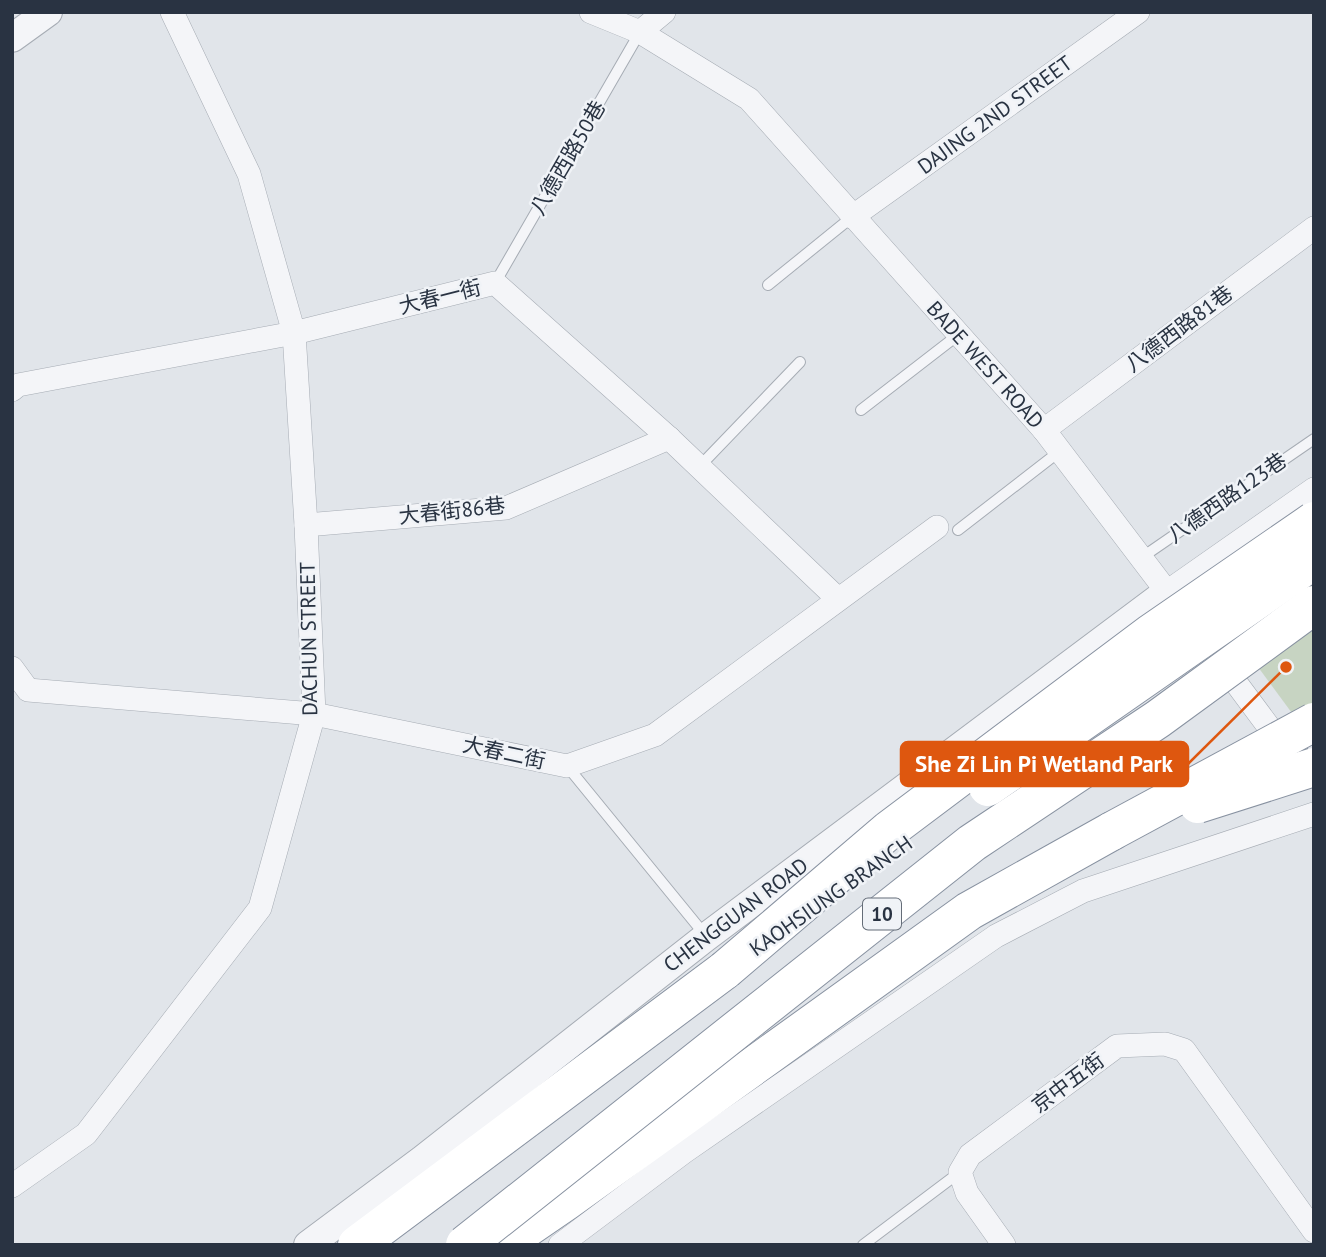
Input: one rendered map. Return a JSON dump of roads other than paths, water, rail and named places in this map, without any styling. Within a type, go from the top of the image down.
[{"type":"highway","points":[[724,970],[889,830],[1150,634],[1314,521]]},
{"type":"highway","name":"KAOHSIUNG BRANCH","points":[[357,1245],[724,970],[1314,560]]},
{"type":"highway","name":"KAOHSIUNG BRANCH","points":[[465,1245],[972,843],[1158,719],[1314,605]]},
{"type":"highway","points":[[502,1245],[969,911],[1314,722]]},
{"type":"highway","points":[[1112,831],[1314,767]]},
{"type":"street","points":[[12,38],[48,12]]},
{"type":"street","name":"DACHUN STREET","points":[[16,1174],[86,1134],[260,908],[314,714],[294,333],[249,174],[172,12]]},
{"type":"street","name":"BADE WEST ROAD","points":[[591,12],[640,32],[749,100],[1044,430],[1314,787]]},
{"type":"street","points":[[640,32],[664,12]]},
{"type":"street","name":"DAJING 2ND STREET","points":[[852,218],[1138,12]]},
{"type":"street","name":"八德西路81巷","points":[[1044,430],[1314,228]]},
{"type":"street","name":"大春一街","points":[[12,390],[18,385],[294,333],[495,284],[669,438],[838,599]]},
{"type":"street","name":"大春街86巷","points":[[306,525],[506,508],[669,438]]},
{"type":"street","points":[[1167,592],[1314,489]]},
{"type":"street","name":"大春二街","points":[[12,668],[28,690],[314,714],[567,766],[656,735],[838,599],[947,528]]},
{"type":"street","name":"CHENGGUAN ROAD","points":[[308,1245],[422,1160],[706,937],[1167,592]]},
{"type":"street","points":[[560,1245],[684,1152],[996,936],[1083,891],[1314,814]]},
{"type":"street","name":"京中五街","points":[[960,1172],[970,1155],[1117,1046],[1165,1044],[1184,1050],[1314,1231]]},
{"type":"street","points":[[960,1172],[967,1193],[1004,1245]]},
{"type":"lane","name":"八德西路50巷","points":[[495,284],[640,32]]},
{"type":"lane","points":[[768,285],[852,218]]},
{"type":"lane","points":[[861,410],[958,335]]},
{"type":"lane","points":[[699,467],[800,362]]},
{"type":"lane","name":"八德西路123巷","points":[[1140,558],[1314,439]]},
{"type":"lane","points":[[947,528],[1060,450]]},
{"type":"lane","points":[[567,766],[706,937]]},
{"type":"lane","points":[[863,1245],[960,1172]]},
{"type":"place","name":"She Zi Lin Pi Wetland Park","points":[[1286,667]]}]
